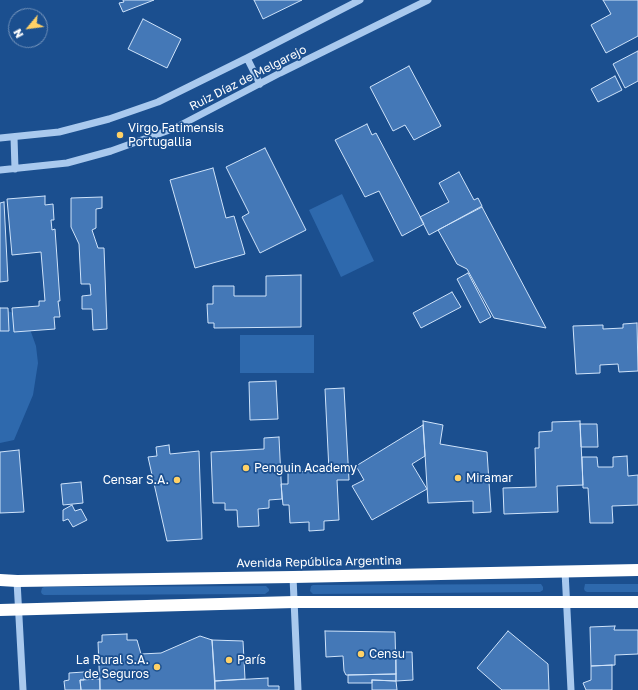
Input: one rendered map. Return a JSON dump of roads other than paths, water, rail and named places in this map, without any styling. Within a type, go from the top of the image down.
[{"type":"highway","name":"Avenida República Argentina","points":[[0,580],[293,577],[638,570]]},
{"type":"highway","points":[[0,610],[294,602],[638,602]]},
{"type":"street","name":"Ruiz Díaz de Melgarejo","points":[[0,138],[60,132],[109,119],[158,102],[360,0]]},
{"type":"street","name":"Ruiz Díaz de Melgarejo","points":[[0,170],[67,163],[118,148],[175,128],[428,0]]},
{"type":"street","points":[[247,58],[260,84]]},
{"type":"street","points":[[14,137],[15,169]]},
{"type":"street","points":[[565,571],[571,690]]},
{"type":"street","points":[[293,577],[298,690]]},
{"type":"street","points":[[17,581],[23,690]]},
{"type":"place","name":"Virgo Fatimensis Portugallia","points":[[120,135]]},
{"type":"place","name":"Penguin Academy","points":[[246,468]]},
{"type":"place","name":"Miramar","points":[[458,478]]},
{"type":"place","name":"Censar S.A.","points":[[177,480]]},
{"type":"place","name":"Censu","points":[[361,654]]},
{"type":"place","name":"París","points":[[229,660]]},
{"type":"place","name":"La Rural S.A. de Seguros","points":[[157,667]]}]
